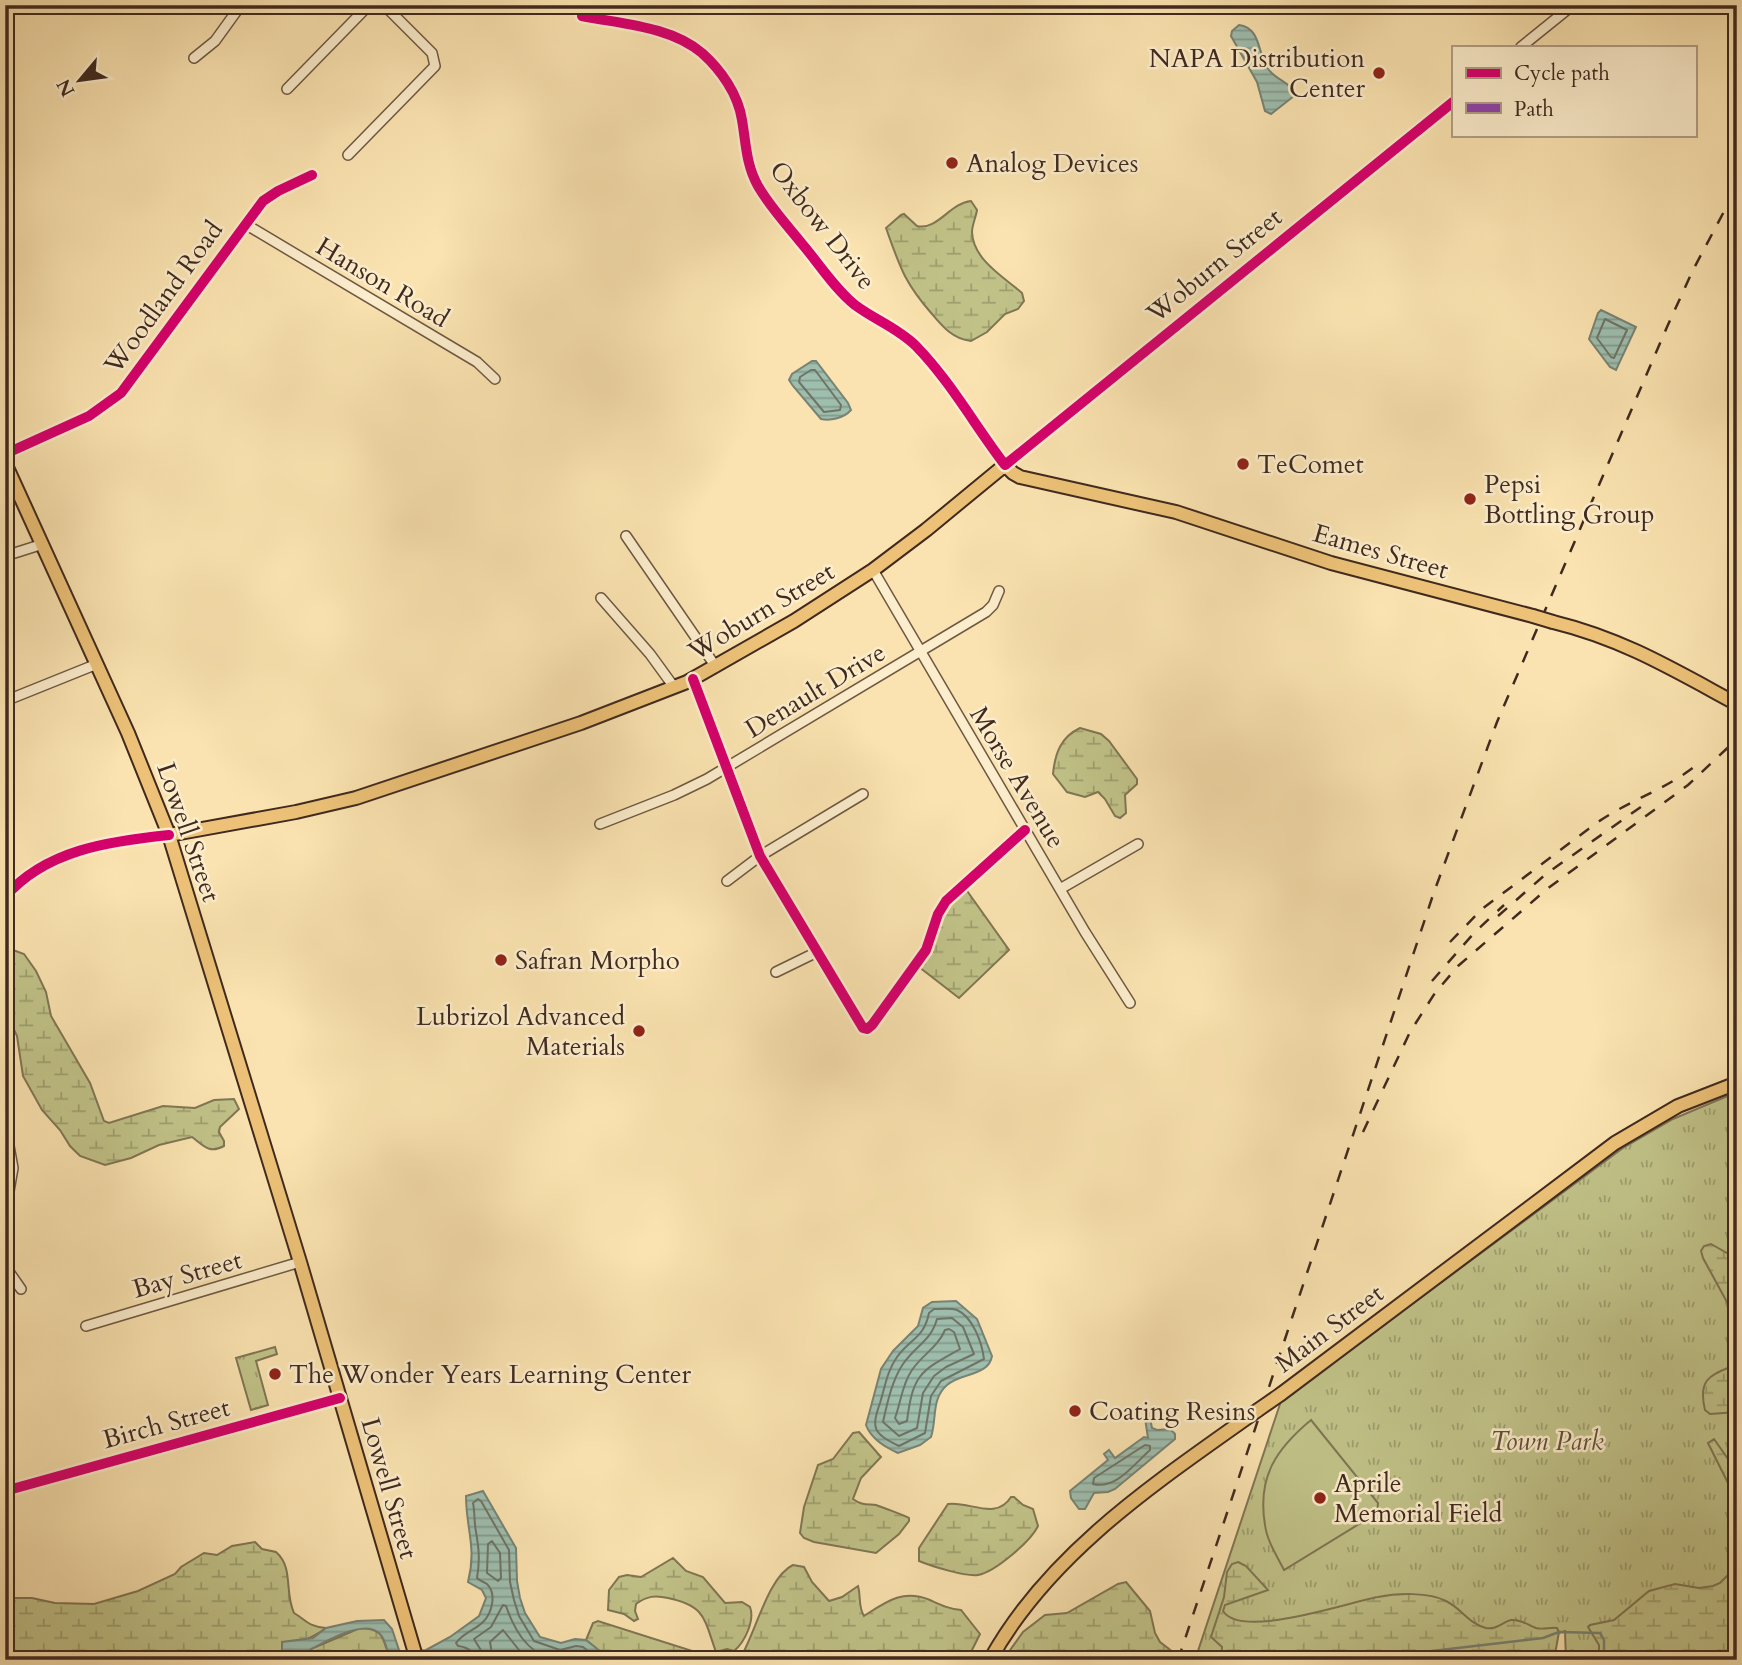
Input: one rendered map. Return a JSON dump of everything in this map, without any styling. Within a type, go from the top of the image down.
[{"type":"main road","name":"Lowell Street","points":[[5,463],[153,791],[169,835],[300,1262],[417,1660]]},
{"type":"main road","name":"Woburn Street","points":[[169,835],[296,813],[356,798],[581,723],[693,679],[794,621],[873,570],[1005,465]]},
{"type":"main road","name":"Eames Street","points":[[1005,465],[1020,477],[1176,512],[1331,563],[1588,631],[1629,646],[1737,704]]},
{"type":"main road","name":"Main Street","points":[[990,1660],[1023,1609],[1094,1534],[1138,1498],[1615,1143],[1678,1106],[1737,1083]]},
{"type":"street","points":[[194,58],[215,41],[241,5]]},
{"type":"street","points":[[287,89],[369,5]]},
{"type":"street","points":[[348,155],[435,66],[430,51],[384,5]]},
{"type":"street","points":[[1522,46],[1573,5]]},
{"type":"street","name":"Oxbow Drive","points":[[582,16],[663,33],[679,39],[704,55],[723,77],[736,99],[742,117],[750,171],[767,200],[844,294],[861,310],[900,332],[923,354],[942,376],[1005,465]]},
{"type":"street","name":"Woburn Street","points":[[1005,465],[1452,103]]},
{"type":"street","name":"Woodland Road","points":[[5,454],[89,416],[121,393],[267,197],[312,175]]},
{"type":"street","name":"Hanson Road","points":[[245,224],[477,362],[495,379]]},
{"type":"street","points":[[626,536],[716,667]]},
{"type":"street","points":[[5,556],[43,544]]},
{"type":"street","name":"Morse Avenue","points":[[873,570],[1106,968],[1130,1003]]},
{"type":"street","name":"Denault Drive","points":[[600,824],[685,791],[726,768],[988,611],[999,591]]},
{"type":"street","points":[[601,598],[650,654],[674,687]]},
{"type":"street","points":[[5,701],[97,664]]},
{"type":"street","points":[[693,679],[760,856],[862,1028],[872,1026],[926,950],[938,914],[946,901],[1025,830]]},
{"type":"street","points":[[727,881],[760,856],[863,794]]},
{"type":"street","name":"Woburn Street","points":[[5,897],[33,872],[76,851],[109,843],[169,835]]},
{"type":"street","points":[[1060,890],[1138,844]]},
{"type":"street","points":[[776,972],[817,952]]},
{"type":"street","points":[[5,1124],[13,1168],[9,1191]]},
{"type":"street","name":"Bay Street","points":[[86,1326],[300,1262]]},
{"type":"street","points":[[5,1266],[21,1289]]},
{"type":"street","name":"Birch Street","points":[[5,1491],[340,1398]]},
{"type":"green space","points":[[971,201],[977,210],[972,232],[978,251],[991,267],[1022,293],[1024,301],[1018,309],[1005,314],[987,332],[971,341],[949,332],[915,293],[904,274],[886,228],[904,214],[917,226],[931,224],[957,206]]},
{"type":"green space","points":[[1080,728],[1101,734],[1109,741],[1137,779],[1137,784],[1125,795],[1126,813],[1120,818],[1115,816],[1098,792],[1085,797],[1067,792],[1053,774],[1060,746]]},
{"type":"green space","points":[[965,888],[1009,950],[959,998],[919,967],[942,915]]},
{"type":"green space","points":[[5,947],[24,954],[36,971],[46,992],[51,1016],[90,1083],[104,1121],[109,1123],[163,1106],[195,1108],[214,1100],[234,1099],[239,1109],[220,1127],[224,1146],[210,1149],[192,1137],[159,1145],[131,1158],[105,1165],[80,1156],[42,1110],[23,1076],[17,1036],[5,1011]]},
{"type":"green space","name":"Town Park","points":[[1737,1092],[1737,1660],[1566,1660],[1565,1631],[1558,1633],[1548,1660],[1195,1660],[1281,1401],[1623,1148],[1673,1119]]},
{"type":"green space","points":[[1711,1244],[1727,1253],[1737,1254],[1737,1326],[1703,1258],[1701,1251],[1704,1246]]},
{"type":"green space","points":[[275,1347],[277,1354],[256,1361],[268,1405],[251,1410],[236,1358]]},
{"type":"green space","points":[[1737,1364],[1737,1412],[1710,1414],[1705,1410],[1703,1399],[1705,1384],[1714,1375]]},
{"type":"green space","name":"Aprile Memorial Field","points":[[1311,1420],[1378,1503],[1377,1513],[1284,1570],[1266,1531],[1264,1492],[1272,1465],[1279,1453]]},
{"type":"green space","points":[[859,1432],[881,1457],[861,1478],[853,1499],[909,1518],[899,1534],[876,1553],[814,1542],[800,1533],[804,1507],[818,1465],[833,1459],[853,1433]]},
{"type":"green space","points":[[1714,1439],[1728,1459],[1737,1463],[1737,1512],[1730,1499],[1729,1485],[1708,1443]]},
{"type":"green space","points":[[1011,1497],[1033,1509],[1038,1526],[1028,1540],[1003,1562],[985,1573],[973,1575],[948,1571],[919,1561],[919,1548],[948,1504],[990,1509],[1005,1504]]},
{"type":"green space","points":[[255,1542],[262,1549],[276,1552],[282,1558],[294,1613],[312,1625],[326,1628],[281,1651],[282,1660],[5,1660],[5,1598],[94,1604],[138,1591],[175,1574],[181,1567],[204,1553],[217,1555],[232,1546]]},
{"type":"green space","points":[[673,1558],[686,1571],[703,1577],[725,1603],[742,1602],[750,1607],[748,1630],[734,1651],[727,1649],[716,1652],[702,1616],[690,1605],[680,1601],[659,1597],[644,1599],[636,1604],[638,1619],[634,1621],[624,1614],[608,1610],[609,1590],[619,1577],[641,1577]]},
{"type":"green space","points":[[1238,1562],[1246,1566],[1268,1590],[1225,1605],[1223,1611],[1234,1619],[1251,1622],[1272,1621],[1386,1596],[1422,1595],[1446,1601],[1486,1628],[1515,1620],[1538,1629],[1557,1628],[1559,1632],[1554,1660],[1221,1660],[1222,1647],[1211,1637],[1224,1597],[1227,1572],[1232,1564]]},
{"type":"green space","points":[[793,1565],[804,1567],[812,1582],[829,1601],[842,1597],[858,1586],[864,1616],[896,1598],[920,1597],[961,1610],[980,1634],[967,1660],[607,1660],[606,1656],[586,1640],[593,1623],[598,1621],[711,1657],[742,1655],[770,1592],[784,1571]]},
{"type":"green space","points":[[1737,1566],[1737,1660],[1599,1660],[1599,1645],[1588,1627],[1590,1625],[1614,1620],[1649,1591],[1675,1584],[1699,1588],[1713,1586],[1720,1583]]},
{"type":"green space","points":[[1126,1582],[1150,1611],[1155,1633],[1160,1642],[1173,1652],[1174,1660],[1003,1660],[1023,1632],[1045,1615],[1067,1613]]},
{"type":"green space","points":[[360,1628],[375,1631],[382,1637],[391,1660],[308,1660],[305,1654],[311,1649]]},
{"type":"water","points":[[1239,25],[1252,31],[1269,70],[1295,92],[1294,96],[1271,114],[1265,111],[1257,82],[1231,36],[1232,31]]},
{"type":"water","points":[[1601,310],[1636,327],[1616,370],[1610,367],[1589,339]]},
{"type":"water","points":[[816,361],[848,403],[851,410],[845,415],[821,419],[789,380],[792,374]]},
{"type":"water","points":[[956,1301],[977,1319],[992,1356],[990,1362],[980,1371],[947,1385],[936,1403],[931,1437],[920,1445],[898,1453],[875,1438],[866,1425],[881,1369],[893,1351],[918,1326],[923,1308],[932,1302]]},
{"type":"water","points":[[1148,1408],[1152,1428],[1170,1429],[1175,1434],[1175,1439],[1115,1489],[1094,1493],[1085,1509],[1079,1509],[1071,1498],[1070,1491],[1108,1460],[1104,1454],[1109,1450],[1115,1458],[1144,1437],[1148,1438],[1145,1418]]},
{"type":"water","points":[[483,1491],[516,1548],[520,1598],[525,1613],[540,1637],[561,1643],[575,1639],[586,1640],[606,1656],[607,1660],[470,1660],[464,1654],[459,1654],[446,1660],[391,1660],[380,1634],[365,1628],[346,1632],[311,1649],[306,1654],[308,1660],[282,1660],[282,1642],[313,1638],[326,1628],[357,1621],[384,1620],[392,1629],[399,1650],[403,1653],[426,1650],[479,1616],[486,1598],[482,1590],[468,1582],[471,1548],[466,1496]]},
{"type":"waterway","points":[[1355,1660],[1543,1638],[1559,1632],[1600,1633],[1604,1640],[1604,1660]]},
{"type":"waterway","points":[[1157,1660],[1167,1654],[1175,1659]]},
{"type":"railway","points":[[1178,1660],[1434,892],[1497,722],[1667,327],[1693,270],[1737,187]]},
{"type":"railway","points":[[1363,1132],[1410,1032],[1435,993],[1458,966],[1547,889],[1688,785],[1737,739]]},
{"type":"railway","points":[[1450,942],[1482,909],[1595,824],[1699,763]]},
{"type":"railway","points":[[1498,916],[1546,874],[1645,804]]},
{"type":"railway","points":[[1432,981],[1474,933],[1504,905]]},
{"type":"marked path","points":[[1574,1660],[1575,1650]]},
{"type":"cycle path","points":[[582,16],[629,24],[675,37],[709,60],[728,83],[737,101],[751,170],[768,201],[848,299],[902,334],[929,360],[1005,465],[1452,103]]},
{"type":"cycle path","points":[[5,454],[89,416],[121,393],[263,201],[312,175]]},
{"type":"cycle path","points":[[693,679],[760,856],[863,1028],[867,1029],[872,1025],[926,950],[938,914],[946,901],[1025,830]]},
{"type":"cycle path","points":[[5,897],[21,881],[59,858],[102,845],[169,835]]},
{"type":"cycle path","points":[[5,1491],[340,1398]]},
{"type":"place","name":"NAPA Distribution Center","points":[[1379,73]]},
{"type":"place","name":"Analog Devices","points":[[952,163]]},
{"type":"place","name":"TeComet","points":[[1243,464]]},
{"type":"place","name":"Pepsi Bottling Group","points":[[1470,499]]},
{"type":"place","name":"Safran Morpho","points":[[501,960]]},
{"type":"place","name":"Lubrizol Advanced Materials","points":[[639,1031]]},
{"type":"place","name":"The Wonder Years Learning Center","points":[[275,1374]]},
{"type":"place","name":"Coating Resins","points":[[1075,1411]]},
{"type":"place","name":"Aprile Memorial Field","points":[[1320,1498]]}]
